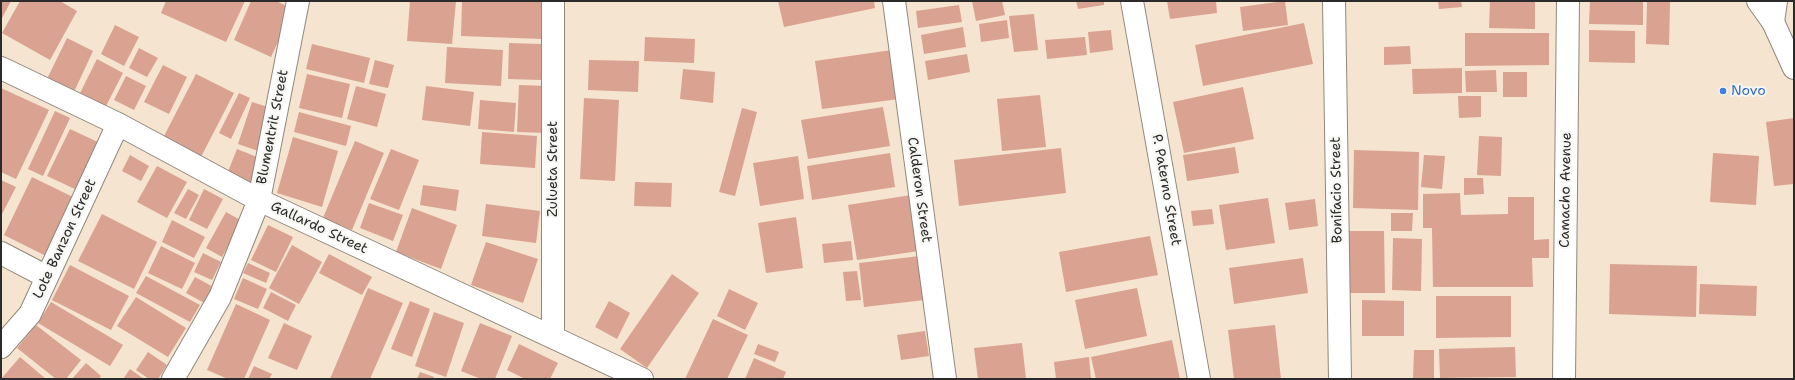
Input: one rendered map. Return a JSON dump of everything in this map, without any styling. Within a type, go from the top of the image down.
[{"type":"street","name":"Blumentrit Street","points":[[173,379],[220,297],[259,200],[298,1]]},
{"type":"street","name":"Zulueta Street","points":[[552,1],[553,337]]},
{"type":"street","name":"Calderon Street","points":[[894,1],[945,379]]},
{"type":"street","name":"P. Paterno Street","points":[[1132,1],[1200,379]]},
{"type":"street","name":"Bonifacio Street","points":[[1334,1],[1340,379]]},
{"type":"street","name":"Camacho Avenue","points":[[1564,379],[1568,1]]},
{"type":"street","points":[[1758,1],[1773,22],[1794,68]]},
{"type":"street","points":[[1773,22],[1776,1]]},
{"type":"street","name":"Gallardo Street","points":[[1,68],[118,124],[259,200],[642,379]]},
{"type":"street","name":"Lote Banzon Street","points":[[1,347],[30,314],[118,124]]},
{"type":"street","points":[[1,253],[47,278]]},
{"type":"building","points":[[1,1],[11,1],[1,20]]},
{"type":"building","points":[[20,1],[60,1],[77,11],[50,60],[2,33]]},
{"type":"building","points":[[166,1],[245,1],[226,42],[161,13]]},
{"type":"building","points":[[251,1],[276,1],[293,9],[271,57],[234,40]]},
{"type":"building","points":[[410,1],[456,1],[452,44],[407,41]]},
{"type":"building","points":[[462,1],[544,1],[542,39],[461,36]]},
{"type":"building","points":[[778,1],[874,1],[875,8],[784,27]]},
{"type":"building","points":[[972,1],[1002,1],[1005,15],[976,21]]},
{"type":"building","points":[[1076,1],[1104,1],[1104,5],[1078,9]]},
{"type":"building","points":[[1167,1],[1216,1],[1217,13],[1170,19]]},
{"type":"building","points":[[1285,1],[1288,25],[1243,31],[1240,7]]},
{"type":"building","points":[[1438,1],[1461,1],[1462,7],[1439,9]]},
{"type":"building","points":[[1490,1],[1535,1],[1535,29],[1489,28]]},
{"type":"building","points":[[1590,1],[1643,1],[1643,25],[1589,24]]},
{"type":"building","points":[[1647,1],[1670,2],[1669,45],[1646,44]]},
{"type":"building","points":[[959,5],[962,22],[918,28],[916,11]]},
{"type":"building","points":[[1034,14],[1038,50],[1014,52],[1009,16]]},
{"type":"building","points":[[1007,20],[1009,38],[981,42],[979,24]]},
{"type":"building","points":[[1304,23],[1313,64],[1203,86],[1195,45]]},
{"type":"building","points":[[115,25],[139,37],[124,66],[101,54]]},
{"type":"building","points":[[963,27],[966,47],[924,54],[921,35]]},
{"type":"building","points":[[1111,30],[1113,50],[1090,53],[1088,32]]},
{"type":"building","points":[[1589,30],[1635,31],[1635,63],[1589,62]]},
{"type":"building","points":[[1465,33],[1549,33],[1549,65],[1465,66]]},
{"type":"building","points":[[645,37],[695,39],[694,63],[644,61]]},
{"type":"building","points":[[1085,37],[1087,55],[1047,59],[1045,40]]},
{"type":"building","points":[[67,38],[93,51],[74,92],[47,79]]},
{"type":"building","points":[[509,43],[541,44],[541,80],[508,79]]},
{"type":"building","points":[[312,44],[370,58],[364,83],[306,69]]},
{"type":"building","points":[[1410,46],[1411,64],[1384,65],[1384,47]]},
{"type":"building","points":[[447,47],[503,50],[501,86],[445,83]]},
{"type":"building","points":[[139,48],[158,58],[147,77],[129,68]]},
{"type":"building","points":[[892,50],[899,99],[822,109],[815,61]]},
{"type":"building","points":[[967,54],[970,72],[928,80],[925,61]]},
{"type":"building","points":[[97,59],[123,73],[106,106],[80,93]]},
{"type":"building","points":[[375,60],[394,65],[388,88],[369,84]]},
{"type":"building","points":[[589,60],[639,61],[638,92],[588,90]]},
{"type":"building","points":[[163,65],[187,77],[169,114],[144,102]]},
{"type":"building","points":[[1462,68],[1462,93],[1413,94],[1412,69]]},
{"type":"building","points":[[683,69],[715,72],[713,103],[680,99]]},
{"type":"building","points":[[1496,70],[1497,92],[1466,92],[1465,71]]},
{"type":"building","points":[[1503,72],[1527,72],[1527,97],[1503,97]]},
{"type":"building","points":[[196,74],[234,93],[201,157],[163,138]]},
{"type":"building","points":[[307,74],[350,84],[342,118],[299,108]]},
{"type":"building","points":[[126,76],[146,86],[134,110],[114,100]]},
{"type":"building","points":[[519,85],[548,86],[547,133],[517,132]]},
{"type":"building","points":[[356,86],[386,94],[377,127],[347,119]]},
{"type":"building","points":[[426,86],[474,92],[470,126],[422,120]]},
{"type":"building","points":[[1243,87],[1254,139],[1184,153],[1173,102]]},
{"type":"building","points":[[1,88],[49,110],[16,179],[1,172]]},
{"type":"building","points":[[239,93],[250,98],[231,139],[219,133]]},
{"type":"building","points":[[1040,95],[1046,147],[1002,151],[997,99]]},
{"type":"building","points":[[1458,96],[1481,96],[1481,117],[1459,118]]},
{"type":"building","points":[[584,98],[619,100],[615,181],[580,179]]},
{"type":"building","points":[[480,100],[516,103],[514,132],[478,129]]},
{"type":"building","points":[[252,102],[274,109],[261,152],[238,144]]},
{"type":"building","points":[[883,107],[890,146],[808,159],[801,120]]},
{"type":"building","points":[[742,108],[757,112],[735,196],[719,192]]},
{"type":"building","points":[[55,111],[70,118],[43,176],[28,169]]},
{"type":"building","points":[[299,112],[351,126],[346,146],[294,132]]},
{"type":"building","points":[[1794,118],[1794,184],[1774,186],[1766,122]]},
{"type":"building","points":[[70,129],[102,144],[79,191],[47,176]]},
{"type":"building","points":[[482,132],[537,136],[535,168],[480,164]]},
{"type":"building","points":[[1479,136],[1502,137],[1501,176],[1477,175]]},
{"type":"building","points":[[293,137],[338,151],[322,207],[277,193]]},
{"type":"building","points":[[355,141],[384,153],[352,230],[323,218]]},
{"type":"building","points":[[1235,147],[1239,173],[1187,181],[1183,155]]},
{"type":"building","points":[[1061,148],[1066,193],[959,206],[954,160]]},
{"type":"building","points":[[237,149],[262,159],[253,184],[227,174]]},
{"type":"building","points":[[391,149],[419,160],[399,210],[370,199]]},
{"type":"building","points":[[1354,150],[1419,152],[1418,210],[1353,208]]},
{"type":"building","points":[[890,153],[895,187],[812,200],[807,166]]},
{"type":"building","points":[[1713,153],[1759,156],[1756,205],[1710,202]]},
{"type":"building","points":[[130,155],[149,166],[141,181],[122,171]]},
{"type":"building","points":[[1424,155],[1445,156],[1442,189],[1421,187]]},
{"type":"building","points":[[798,156],[804,199],[760,206],[753,163]]},
{"type":"building","points":[[157,166],[187,182],[167,218],[137,202]]},
{"type":"building","points":[[32,177],[77,199],[48,257],[4,235]]},
{"type":"building","points":[[1464,178],[1483,178],[1484,194],[1464,195]]},
{"type":"building","points":[[1,180],[16,187],[1,216]]},
{"type":"building","points":[[635,182],[672,183],[671,207],[634,206]]},
{"type":"building","points":[[423,185],[459,190],[456,211],[420,205]]},
{"type":"building","points":[[188,189],[199,195],[186,219],[174,213]]},
{"type":"building","points":[[204,189],[223,199],[207,229],[189,220]]},
{"type":"building","points":[[1460,193],[1461,215],[1508,214],[1508,197],[1534,197],[1534,240],[1549,239],[1549,258],[1532,258],[1533,287],[1433,287],[1432,228],[1423,228],[1423,194]]},
{"type":"building","points":[[911,195],[919,251],[857,260],[848,205]]},
{"type":"building","points":[[1268,198],[1275,243],[1226,250],[1219,205]]},
{"type":"building","points":[[1315,199],[1318,226],[1289,230],[1285,203]]},
{"type":"building","points":[[369,203],[403,215],[393,241],[360,228]]},
{"type":"building","points":[[486,204],[540,211],[536,243],[482,236]]},
{"type":"building","points":[[412,208],[457,225],[441,269],[396,252]]},
{"type":"building","points":[[1212,209],[1214,224],[1193,226],[1191,211]]},
{"type":"building","points":[[226,212],[242,221],[222,257],[206,248]]},
{"type":"building","points":[[1391,213],[1413,213],[1412,231],[1391,231]]},
{"type":"building","points":[[102,214],[157,242],[134,289],[78,261]]},
{"type":"building","points":[[796,217],[803,268],[766,273],[758,223]]},
{"type":"building","points":[[172,220],[205,237],[194,258],[162,242]]},
{"type":"building","points":[[268,225],[293,237],[276,272],[251,260]]},
{"type":"building","points":[[1343,231],[1384,231],[1385,293],[1344,293]]},
{"type":"building","points":[[1150,236],[1158,275],[1066,292],[1059,252]]},
{"type":"building","points":[[1393,238],[1422,239],[1421,291],[1392,290]]},
{"type":"building","points":[[851,241],[853,260],[824,263],[822,244]]},
{"type":"building","points":[[486,242],[538,259],[523,303],[471,285]]},
{"type":"building","points":[[292,245],[322,262],[299,304],[269,288]]},
{"type":"building","points":[[161,246],[195,263],[182,289],[148,273]]},
{"type":"building","points":[[203,253],[221,262],[212,280],[194,272]]},
{"type":"building","points":[[329,254],[372,277],[362,295],[319,273]]},
{"type":"building","points":[[920,256],[925,300],[864,307],[859,263]]},
{"type":"building","points":[[1303,258],[1308,293],[1234,304],[1229,268]]},
{"type":"building","points":[[248,263],[270,273],[266,283],[243,273]]},
{"type":"building","points":[[1610,264],[1697,266],[1696,317],[1609,314]]},
{"type":"building","points":[[70,265],[129,296],[111,330],[52,300]]},
{"type":"building","points":[[857,271],[861,300],[846,301],[843,272]]},
{"type":"building","points":[[672,274],[699,293],[647,368],[620,349]]},
{"type":"building","points":[[146,276],[200,305],[190,322],[136,293]]},
{"type":"building","points":[[195,277],[219,290],[210,306],[186,293]]},
{"type":"building","points":[[243,278],[267,289],[258,309],[234,299]]},
{"type":"building","points":[[1700,284],[1757,286],[1756,316],[1699,314]]},
{"type":"building","points":[[368,288],[403,303],[370,379],[330,379]]},
{"type":"building","points":[[1137,288],[1147,336],[1085,349],[1075,300]]},
{"type":"building","points":[[729,289],[758,303],[745,330],[717,316]]},
{"type":"building","points":[[271,292],[296,305],[288,321],[263,308]]},
{"type":"building","points":[[1436,296],[1511,296],[1511,337],[1436,338]]},
{"type":"building","points":[[136,297],[186,328],[168,357],[117,326]]},
{"type":"building","points":[[1362,300],[1404,301],[1404,336],[1362,336]]},
{"type":"building","points":[[410,301],[430,309],[412,357],[391,349]]},
{"type":"building","points":[[609,301],[630,313],[617,339],[595,327]]},
{"type":"building","points":[[51,302],[123,345],[110,366],[38,323]]},
{"type":"building","points":[[236,304],[270,320],[244,379],[228,379],[207,370]]},
{"type":"building","points":[[434,312],[464,323],[446,377],[415,366]]},
{"type":"building","points":[[713,319],[748,335],[727,379],[685,379]]},
{"type":"building","points":[[284,323],[312,336],[297,370],[268,358]]},
{"type":"building","points":[[480,323],[512,336],[495,379],[481,379],[461,371]]},
{"type":"building","points":[[36,325],[81,360],[66,379],[56,379],[17,348]]},
{"type":"building","points":[[1275,325],[1281,379],[1234,379],[1228,330]]},
{"type":"building","points":[[925,331],[929,356],[901,360],[897,335]]},
{"type":"building","points":[[1172,340],[1180,379],[1096,379],[1091,357]]},
{"type":"building","points":[[1022,343],[1026,379],[978,379],[974,348]]},
{"type":"building","points":[[519,344],[558,363],[550,379],[525,379],[507,370]]},
{"type":"building","points":[[758,344],[779,352],[775,362],[754,354]]},
{"type":"building","points":[[1515,347],[1516,377],[1440,378],[1439,349]]},
{"type":"building","points":[[1414,350],[1434,350],[1434,379],[1413,379]]},
{"type":"building","points":[[148,352],[167,365],[158,379],[149,379],[136,370]]},
{"type":"building","points":[[20,357],[46,379],[1,379]]},
{"type":"building","points":[[1089,357],[1091,379],[1056,379],[1054,362]]},
{"type":"building","points":[[754,358],[786,372],[783,379],[745,379]]},
{"type":"building","points":[[86,363],[101,376],[99,379],[72,379]]},
{"type":"building","points":[[254,366],[272,374],[269,379],[248,379]]},
{"type":"building","points":[[130,369],[144,379],[123,379]]},
{"type":"building","points":[[420,372],[434,377],[433,379],[417,379]]},
{"type":"place","name":"Novo","points":[[1723,91]]}]
